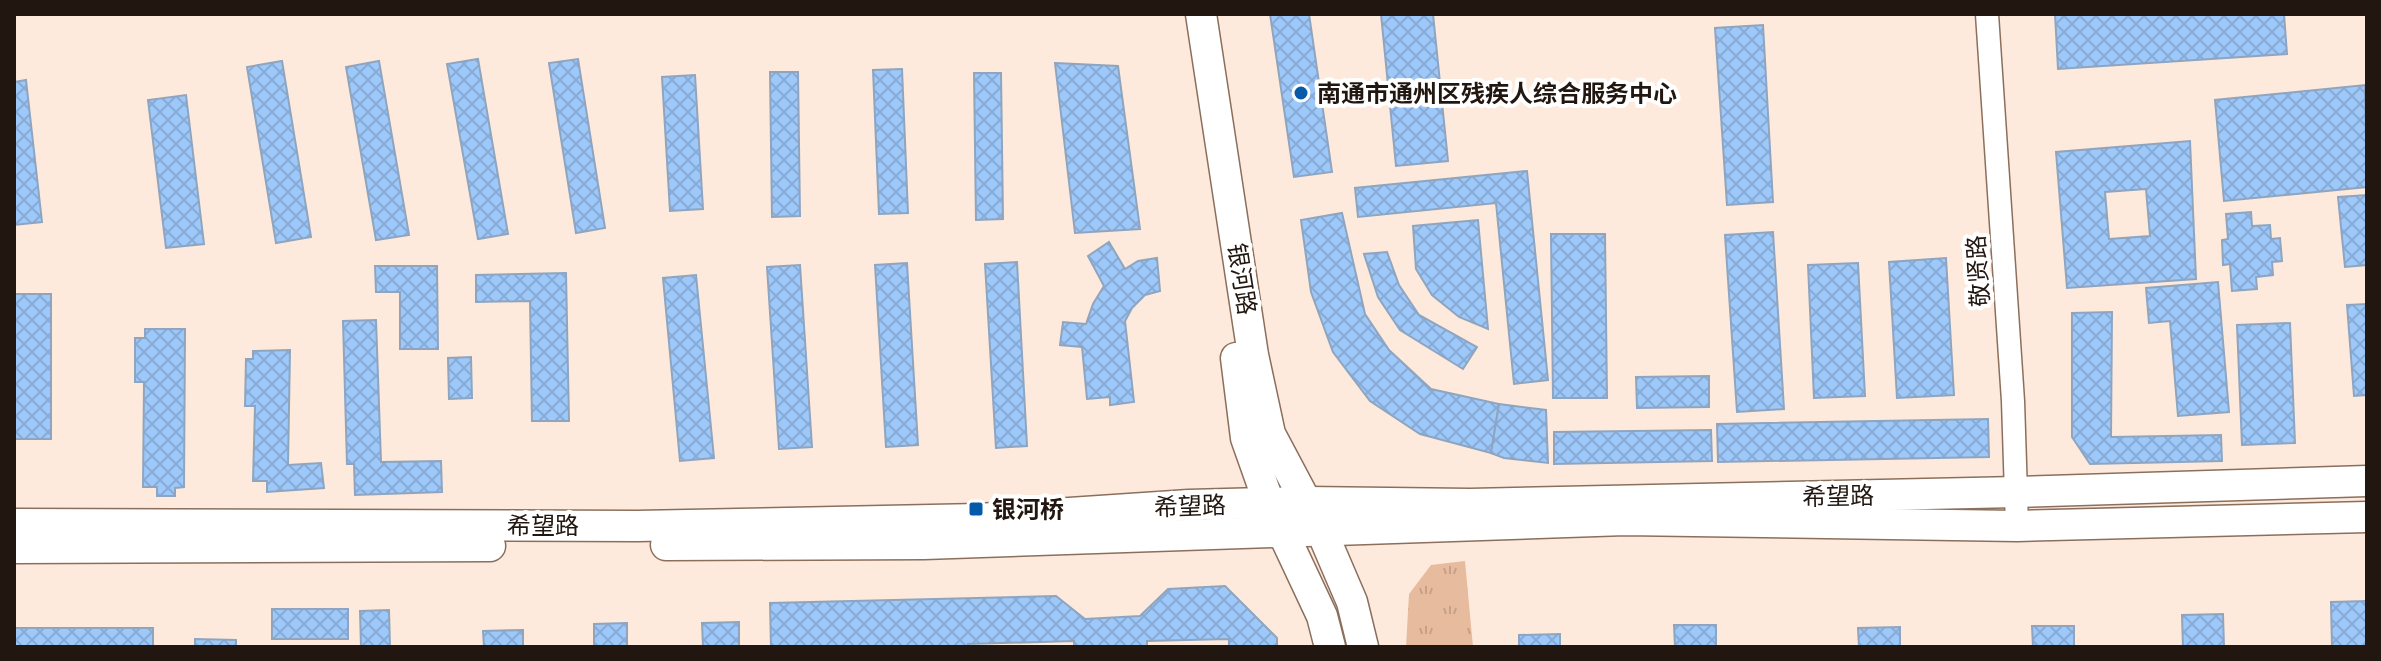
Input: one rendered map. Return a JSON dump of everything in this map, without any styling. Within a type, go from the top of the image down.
[{"type":"main road","name":"银河路","points":[[1187,14],[1227,281],[1246,438],[1269,503],[1322,616],[1330,647]]},
{"type":"main road","name":"银河路","points":[[1201,14],[1253,355],[1270,434],[1322,532],[1352,602],[1363,647]]},
{"type":"main road","name":"希望路","points":[[14,524],[637,526],[979,519],[1189,505],[1306,502],[1470,504],[2367,481]]},
{"type":"main road","name":"希望路","points":[[14,548],[924,544],[1625,520],[2017,526],[2367,517]]},
{"type":"street","name":"敬贤路","points":[[1987,14],[2017,526]]},
{"type":"green space","points":[[1465,561],[1473,647],[1406,647],[1409,594],[1431,565]]},
{"type":"building","name":"南通市通州区残疾人综合服务中心","points":[[1270,14],[1309,14],[1332,172],[1294,177]]},
{"type":"building","points":[[1381,14],[1433,14],[1448,161],[1396,166]]},
{"type":"building","points":[[2055,14],[2284,14],[2287,54],[2058,69]]},
{"type":"building","points":[[1763,25],[1773,202],[1727,205],[1715,28]]},
{"type":"building","points":[[478,59],[508,234],[478,239],[447,64]]},
{"type":"building","points":[[578,59],[605,228],[576,233],[549,63]]},
{"type":"building","points":[[282,61],[311,237],[276,243],[247,67]]},
{"type":"building","points":[[379,61],[409,235],[376,240],[346,67]]},
{"type":"building","points":[[1055,63],[1118,66],[1140,229],[1075,233]]},
{"type":"building","points":[[902,69],[908,213],[879,214],[873,70]]},
{"type":"building","points":[[770,72],[798,72],[800,216],[772,217]]},
{"type":"building","points":[[974,73],[1001,73],[1003,219],[976,220]]},
{"type":"building","points":[[695,75],[703,209],[670,211],[662,77]]},
{"type":"building","points":[[26,80],[42,222],[14,225],[14,82]]},
{"type":"building","points":[[2365,85],[2367,187],[2224,201],[2215,100]]},
{"type":"building","points":[[186,95],[204,244],[166,248],[148,100]]},
{"type":"building","points":[[2190,141],[2196,279],[2067,288],[2056,152]],"holes":[[[2146,189],[2150,236],[2109,239],[2105,192]]]},
{"type":"building","points":[[1527,171],[1548,380],[1514,384],[1496,203],[1358,217],[1355,188]]},
{"type":"building","points":[[2367,195],[2367,265],[2345,267],[2338,197]]},
{"type":"building","points":[[2251,212],[2252,226],[2270,225],[2271,239],[2280,238],[2282,261],[2272,262],[2273,275],[2256,277],[2257,289],[2232,291],[2230,264],[2223,265],[2222,240],[2228,239],[2226,214]]},
{"type":"building","points":[[1342,213],[1365,314],[1389,350],[1431,389],[1499,404],[1491,453],[1420,434],[1370,401],[1333,352],[1311,292],[1301,220]]},
{"type":"building","points":[[1478,220],[1488,329],[1459,317],[1432,295],[1416,269],[1413,226]]},
{"type":"building","points":[[1773,232],[1784,409],[1737,412],[1725,235]]},
{"type":"building","points":[[1551,234],[1605,234],[1607,398],[1553,398]]},
{"type":"building","points":[[1109,242],[1125,269],[1138,261],[1157,258],[1160,291],[1145,295],[1125,321],[1134,402],[1110,405],[1110,397],[1087,399],[1082,347],[1060,345],[1063,322],[1086,324],[1104,286],[1088,256]]},
{"type":"building","points":[[1387,252],[1399,285],[1419,315],[1477,347],[1463,369],[1400,330],[1378,297],[1364,254]]},
{"type":"building","points":[[1946,258],[1954,395],[1897,398],[1889,262]]},
{"type":"building","points":[[1017,262],[1027,446],[996,448],[985,264]]},
{"type":"building","points":[[907,263],[918,445],[886,447],[875,265]]},
{"type":"building","points":[[1858,263],[1865,396],[1814,398],[1808,265]]},
{"type":"building","points":[[800,265],[812,447],[779,449],[767,267]]},
{"type":"building","points":[[375,266],[437,266],[438,349],[400,349],[400,292],[376,292]]},
{"type":"building","points":[[566,273],[569,421],[532,421],[530,301],[476,302],[476,275]]},
{"type":"building","points":[[696,275],[714,458],[680,461],[663,278]]},
{"type":"building","points":[[2218,282],[2229,412],[2178,416],[2170,321],[2149,323],[2146,288]]},
{"type":"building","points":[[14,294],[51,294],[51,439],[14,439]]},
{"type":"building","points":[[2367,304],[2367,395],[2354,396],[2347,305]]},
{"type":"building","points":[[2112,312],[2111,437],[2221,435],[2222,461],[2090,464],[2072,437],[2072,313]]},
{"type":"building","points":[[376,320],[381,462],[441,461],[442,492],[355,495],[354,464],[347,464],[343,321]]},
{"type":"building","points":[[2290,323],[2295,443],[2242,445],[2237,325]]},
{"type":"building","points":[[145,329],[185,329],[184,487],[175,488],[175,496],[157,496],[157,487],[143,487],[144,382],[135,382],[135,338],[145,338]]},
{"type":"building","points":[[290,350],[288,465],[321,463],[324,488],[267,492],[267,481],[253,481],[255,406],[245,406],[246,359],[253,359],[253,351]]},
{"type":"building","points":[[471,357],[472,398],[449,399],[448,358]]},
{"type":"building","points":[[1709,376],[1709,407],[1637,408],[1636,377]]},
{"type":"building","points":[[1499,404],[1546,410],[1548,463],[1504,458],[1491,453]]},
{"type":"building","points":[[1988,419],[1989,457],[1718,462],[1717,424]]},
{"type":"building","points":[[1711,430],[1712,461],[1554,464],[1554,432]]},
{"type":"building","points":[[1225,586],[1277,638],[1277,647],[1229,647],[1229,639],[1147,641],[1147,647],[1074,647],[1074,641],[968,644],[968,647],[771,647],[770,603],[1056,596],[1085,619],[1140,616],[1168,589]]},
{"type":"building","points":[[2367,601],[2367,647],[2332,647],[2331,602]]},
{"type":"building","points":[[272,609],[348,609],[348,639],[272,639]]},
{"type":"building","points":[[389,610],[390,647],[361,647],[360,611]]},
{"type":"building","points":[[2223,614],[2224,647],[2183,647],[2182,615]]},
{"type":"building","points":[[739,622],[739,647],[703,647],[702,623]]},
{"type":"building","points":[[627,623],[627,647],[594,647],[594,624]]},
{"type":"building","points":[[1674,625],[1716,625],[1716,647],[1675,647]]},
{"type":"building","points":[[2032,626],[2074,626],[2074,647],[2033,647]]},
{"type":"building","points":[[1900,627],[1900,647],[1859,647],[1858,628]]},
{"type":"building","points":[[14,628],[153,628],[153,647],[14,647]]},
{"type":"building","points":[[523,630],[523,647],[484,647],[483,631]]},
{"type":"building","points":[[1560,634],[1560,647],[1519,647],[1519,635]]},
{"type":"building","points":[[195,639],[236,640],[236,647],[195,647]]},
{"type":"place","name":"南通市通州区残疾人综合服务中心","points":[[1301,93]]},
{"type":"place","name":"银河桥","points":[[976,509]]}]
